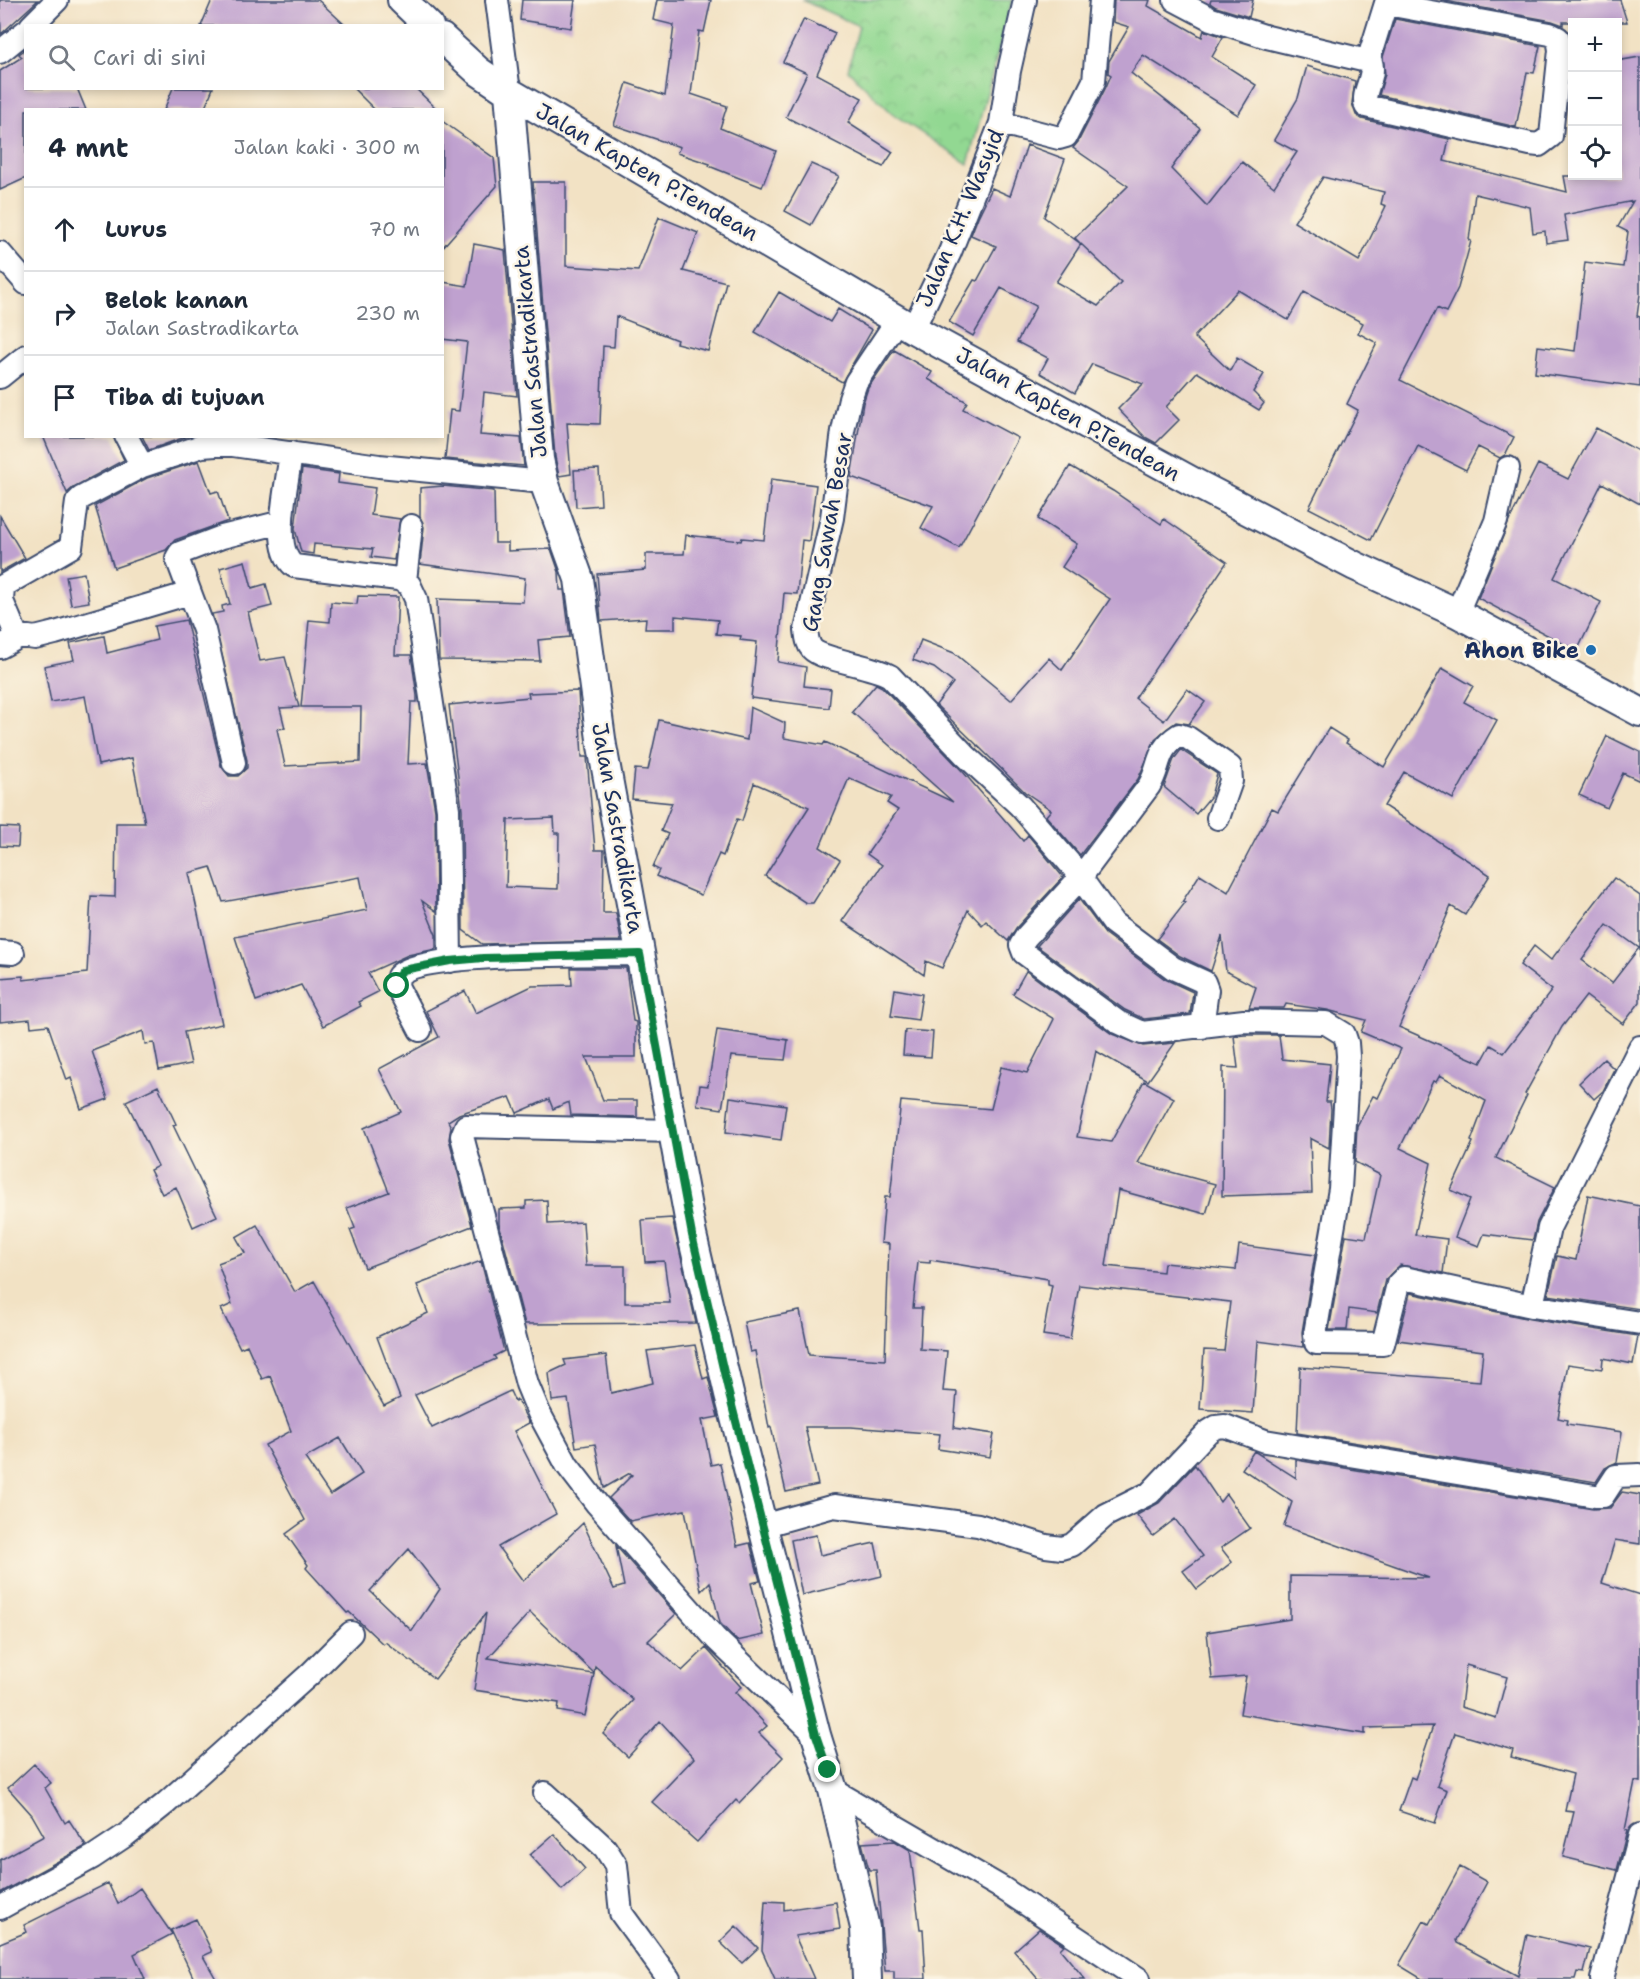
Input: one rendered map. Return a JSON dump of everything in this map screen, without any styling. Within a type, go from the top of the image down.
[{"type":"street","points":[[34,24],[57,0]]},
{"type":"street","points":[[402,0],[427,24]]},
{"type":"street","points":[[497,0],[509,92]]},
{"type":"street","name":"Jalan K.H. Wasyid","points":[[905,324],[950,252],[1001,123],[1009,71],[1025,0]]},
{"type":"street","points":[[1001,123],[1059,138],[1066,136],[1094,81],[1101,0]]},
{"type":"street","points":[[1175,0],[1211,19],[1267,37],[1368,61],[1373,67],[1365,98],[1366,106],[1530,144],[1539,145],[1551,136],[1560,50],[1558,38],[1387,2],[1369,50],[1368,61]]},
{"type":"street","points":[[0,52],[24,33]]},
{"type":"street","name":"Jalan Kapten P.Tendean","points":[[444,40],[478,71],[509,92],[905,324],[1203,488],[1355,566],[1457,612],[1640,712]]},
{"type":"street","name":"Jalan Sastradikarta","points":[[509,92],[534,424],[544,482],[579,579],[602,746],[692,1235],[762,1526],[816,1735],[833,1790],[865,1928],[867,1979]]},
{"type":"street","points":[[0,253],[24,281]]},
{"type":"street","name":"Gang Sawah Besar","points":[[905,324],[856,382],[850,399],[843,431],[832,518],[806,630],[807,640],[817,653],[874,668],[890,676],[966,756],[1020,806],[1080,878],[1113,923],[1173,968],[1207,985],[1202,1027]]},
{"type":"street","points":[[0,377],[24,358]]},
{"type":"street","points":[[127,438],[142,466]]},
{"type":"street","points":[[7,641],[15,628],[2,601],[3,586],[68,551],[73,542],[77,502],[87,494],[142,466],[202,446],[233,445],[379,465],[544,482]]},
{"type":"street","points":[[291,453],[282,522],[284,554],[294,566],[405,581],[413,590],[420,613],[448,809],[450,961]]},
{"type":"street","points":[[1457,612],[1496,521],[1508,468]]},
{"type":"street","points":[[234,763],[204,630],[179,566],[180,553],[222,537],[282,522]]},
{"type":"street","points":[[405,581],[411,526]]},
{"type":"street","points":[[7,641],[55,633],[190,593]]},
{"type":"street","points":[[1218,818],[1231,781],[1230,767],[1179,735],[1157,759],[1154,778],[1149,786],[1080,878],[1021,945],[1024,953],[1134,1030],[1142,1033],[1254,1020],[1326,1023],[1338,1028],[1347,1043],[1340,1189],[1324,1272],[1315,1334],[1316,1343],[1383,1344],[1398,1284],[1404,1278],[1532,1306],[1640,1323]]},
{"type":"street","points":[[420,1030],[399,989],[398,976],[410,967],[450,961],[640,954]]},
{"type":"street","points":[[1532,1306],[1549,1228],[1640,1047]]},
{"type":"street","points":[[673,1131],[466,1126],[462,1136],[527,1384],[539,1413],[567,1465],[597,1504],[716,1639],[816,1735]]},
{"type":"street","points":[[762,1526],[834,1506],[978,1525],[1046,1546],[1062,1548],[1071,1545],[1106,1515],[1150,1493],[1209,1432],[1225,1426],[1264,1441],[1595,1496],[1603,1496],[1616,1476],[1640,1475]]},
{"type":"street","points":[[0,1908],[93,1857],[165,1804],[310,1674],[351,1633]]},
{"type":"street","points":[[833,1790],[1002,1888],[1139,1979]]},
{"type":"street","points":[[545,1794],[605,1848],[616,1866],[621,1913],[669,1979]]},
{"type":"street","points":[[1602,1979],[1640,1835]]},
{"type":"green space","points":[[802,0],[1012,0],[968,164],[893,114],[848,70],[859,26]]},
{"type":"building","points":[[0,0],[38,0],[1,34]]},
{"type":"building","points":[[212,0],[318,0],[344,24],[202,24]]},
{"type":"building","points":[[522,0],[575,0],[571,28],[520,20]]},
{"type":"building","points":[[657,0],[711,0],[704,32],[699,31],[691,94],[727,106],[720,128],[776,151],[762,187],[709,166],[710,164],[677,153],[680,147],[614,125],[627,83],[665,96],[674,25],[653,20]]},
{"type":"building","points":[[1114,0],[1150,0],[1148,6],[1202,37],[1204,30],[1223,37],[1212,57],[1256,85],[1238,115],[1143,55],[1131,73],[1200,128],[1171,169],[1207,206],[1242,162],[1274,187],[1297,152],[1274,140],[1298,98],[1307,66],[1355,81],[1352,103],[1356,115],[1362,119],[1449,139],[1444,161],[1567,192],[1564,176],[1568,176],[1568,180],[1622,180],[1622,60],[1640,57],[1640,294],[1637,316],[1640,317],[1640,387],[1535,373],[1538,346],[1575,351],[1585,262],[1623,267],[1628,232],[1618,227],[1633,201],[1564,215],[1568,240],[1546,243],[1545,231],[1533,233],[1530,207],[1475,194],[1469,240],[1471,241],[1458,288],[1446,312],[1437,308],[1400,380],[1514,437],[1505,455],[1500,458],[1478,447],[1466,470],[1418,446],[1371,540],[1309,508],[1358,410],[1347,404],[1377,343],[1358,333],[1363,323],[1304,292],[1288,320],[1238,290],[1194,337],[1230,371],[1237,358],[1264,374],[1253,392],[1264,403],[1259,410],[1197,372],[1166,407],[1179,420],[1156,443],[1145,437],[1118,409],[1143,384],[1092,364],[1075,393],[1040,373],[1048,358],[1017,342],[1036,306],[1001,288],[973,336],[949,322],[974,280],[977,281],[996,246],[971,235],[978,217],[992,188],[1010,196],[1027,145],[1065,159],[1044,217],[1081,244],[1075,238],[1128,186],[1073,148],[1106,87],[1111,75],[1108,73],[1109,61],[1129,27],[1113,22]],"holes":[[[1323,177],[1384,192],[1381,204],[1386,206],[1359,261],[1294,222]],[[1081,244],[1121,282],[1098,306],[1056,282]]]},
{"type":"building","points":[[1211,0],[1253,0],[1249,17],[1216,7],[1210,3]]},
{"type":"building","points":[[1440,0],[1620,0],[1627,22],[1622,22],[1622,18],[1568,18],[1568,22],[1563,22],[1563,25]]},
{"type":"building","points":[[804,19],[835,33],[817,74],[862,98],[848,123],[893,152],[883,167],[786,117],[807,73],[783,62]]},
{"type":"building","points":[[1395,19],[1540,46],[1534,73],[1527,72],[1516,127],[1379,95],[1385,74],[1383,57]]},
{"type":"building","points":[[24,50],[24,90],[78,90],[85,108],[24,108],[24,179],[0,190],[0,71],[22,57],[19,54]]},
{"type":"building","points":[[172,90],[212,90],[205,108],[165,108]]},
{"type":"building","points":[[355,90],[417,90],[436,108],[373,108]]},
{"type":"building","points":[[444,122],[494,158],[497,186],[444,246]]},
{"type":"building","points":[[811,164],[839,176],[811,225],[785,211]]},
{"type":"building","points":[[533,182],[566,182],[566,266],[638,271],[659,217],[698,233],[683,271],[726,282],[708,351],[676,343],[677,340],[616,316],[614,347],[603,346],[600,424],[567,423],[571,474],[559,476],[555,457]]},
{"type":"building","points":[[474,244],[505,250],[517,396],[484,392],[480,435],[521,438],[524,466],[445,459],[450,410],[459,411],[467,342],[444,339],[444,282],[467,286]]},
{"type":"building","points":[[779,292],[830,322],[838,309],[872,330],[842,382],[755,332]]},
{"type":"building","points":[[894,350],[932,372],[928,379],[967,402],[963,409],[1018,438],[959,548],[921,528],[933,506],[851,477],[863,403],[868,388]]},
{"type":"building","points":[[1596,428],[1640,452],[1640,504],[1602,483],[1554,578],[1601,602],[1577,651],[1478,598],[1510,519],[1538,464],[1568,479]]},
{"type":"building","points":[[44,438],[114,438],[124,460],[75,486],[67,493]]},
{"type":"building","points":[[143,438],[182,438],[149,450]]},
{"type":"building","points":[[199,461],[211,493],[218,491],[228,521],[175,540],[166,550],[114,568],[95,506],[147,478]]},
{"type":"building","points":[[1070,466],[1113,491],[1161,524],[1164,519],[1227,562],[1135,698],[1164,721],[1187,689],[1205,702],[1189,724],[1176,722],[1156,738],[1138,779],[1080,855],[1046,816],[1051,810],[1025,792],[936,705],[953,683],[934,668],[913,660],[921,640],[954,653],[1011,700],[1049,658],[1062,670],[1110,599],[1062,567],[1077,544],[1038,519]]},
{"type":"building","points":[[302,469],[339,474],[338,483],[375,488],[371,515],[400,519],[394,560],[371,557],[373,549],[314,544],[313,554],[301,552],[295,529]]},
{"type":"building","points":[[599,469],[601,505],[576,507],[574,470]]},
{"type":"building","points":[[771,479],[816,485],[809,541],[802,540],[797,594],[784,593],[778,662],[806,667],[804,686],[831,689],[829,708],[751,698],[757,642],[740,640],[741,636],[716,634],[718,620],[675,616],[675,629],[645,629],[646,618],[601,621],[597,574],[646,570],[646,554],[684,554],[686,535],[741,541],[742,538],[764,540]]},
{"type":"building","points":[[443,486],[494,491],[495,543],[508,543],[508,551],[551,549],[559,572],[560,590],[564,590],[570,637],[538,640],[540,661],[439,660],[437,599],[523,602],[525,578],[420,564],[424,527],[420,517],[420,488]]},
{"type":"building","points":[[0,516],[25,558],[0,572]]},
{"type":"building","points":[[245,561],[252,588],[266,584],[272,606],[248,612],[260,661],[285,657],[299,707],[280,708],[285,728],[277,729],[285,766],[360,762],[361,707],[301,707],[309,620],[330,622],[331,602],[357,604],[358,596],[398,597],[395,655],[411,655],[417,696],[417,702],[411,702],[408,764],[427,763],[435,810],[436,911],[422,901],[436,935],[436,949],[408,955],[368,973],[378,992],[358,1002],[361,1006],[323,1026],[301,985],[256,1001],[235,937],[367,910],[360,877],[223,902],[211,867],[189,873],[222,1024],[184,1032],[191,1064],[159,1070],[154,1043],[145,1044],[143,1031],[92,1051],[108,1099],[81,1109],[71,1078],[67,1080],[48,1025],[31,1027],[30,1019],[0,1022],[0,978],[23,976],[23,980],[87,973],[91,896],[115,897],[116,823],[145,823],[132,758],[98,765],[85,696],[51,702],[44,666],[74,660],[70,643],[104,636],[107,653],[157,640],[154,626],[186,620],[221,766],[229,776],[238,776],[247,768],[247,760],[212,614],[223,612],[222,606],[230,604],[220,568]]},
{"type":"building","points":[[84,573],[89,602],[71,605],[66,576]]},
{"type":"building","points":[[1442,668],[1473,686],[1464,702],[1497,720],[1453,799],[1404,772],[1384,806],[1490,875],[1465,915],[1451,906],[1399,1027],[1481,1063],[1491,1045],[1504,1053],[1552,990],[1520,965],[1534,946],[1551,960],[1614,878],[1640,896],[1640,1002],[1623,1024],[1586,996],[1562,1027],[1525,1094],[1527,1095],[1496,1158],[1555,1187],[1537,1222],[1533,1240],[1484,1234],[1479,1246],[1455,1237],[1470,1199],[1451,1190],[1473,1142],[1471,1141],[1486,1101],[1440,1075],[1436,1082],[1433,1081],[1400,1148],[1431,1163],[1415,1235],[1447,1239],[1443,1273],[1400,1265],[1385,1280],[1377,1313],[1349,1309],[1347,1330],[1329,1330],[1346,1235],[1366,1238],[1380,1175],[1355,1162],[1357,1126],[1373,1096],[1378,1098],[1401,1049],[1361,1032],[1366,1020],[1327,1010],[1286,1004],[1284,1008],[1249,1008],[1256,987],[1226,971],[1222,936],[1211,971],[1180,956],[1157,939],[1185,903],[1182,902],[1200,874],[1228,892],[1272,808],[1278,811],[1329,728],[1348,740],[1346,743],[1384,767]],"holes":[[[1607,925],[1639,948],[1612,983],[1582,960]]]},
{"type":"building","points":[[876,684],[882,687],[964,773],[1023,841],[1028,835],[1063,877],[1016,928],[1008,941],[986,921],[982,925],[968,910],[942,968],[926,961],[924,975],[842,921],[882,865],[867,854],[898,810],[887,803],[891,797],[849,778],[820,847],[840,860],[813,903],[806,903],[765,876],[809,807],[754,783],[742,821],[737,819],[723,856],[719,854],[701,895],[656,876],[659,870],[653,867],[668,834],[661,831],[672,803],[632,799],[635,769],[648,770],[659,720],[747,740],[750,707],[785,723],[784,738],[823,745],[825,742],[953,802],[852,712]]},
{"type":"building","points":[[578,691],[582,757],[587,757],[595,850],[604,850],[603,913],[616,913],[621,941],[482,944],[463,930],[462,809],[449,705],[529,697],[528,693]],"holes":[[[554,818],[555,833],[559,833],[558,889],[506,887],[508,820]]]},
{"type":"building","points":[[1607,736],[1640,752],[1640,781],[1623,773],[1607,808],[1579,795]]},
{"type":"building","points":[[1181,750],[1217,774],[1211,796],[1196,814],[1164,787],[1174,759]]},
{"type":"building","points":[[0,827],[19,828],[18,847],[0,846]]},
{"type":"building","points":[[1079,899],[1105,934],[1165,979],[1193,992],[1190,1014],[1144,1019],[1125,1010],[1037,946]]},
{"type":"building","points":[[571,968],[626,968],[633,1021],[636,1022],[636,1057],[586,1057],[603,1100],[637,1100],[637,1117],[571,1115],[569,1102],[553,1109],[549,1099],[517,1113],[510,1097],[459,1114],[448,1121],[451,1127],[449,1139],[472,1226],[365,1268],[350,1230],[355,1228],[347,1208],[389,1192],[364,1128],[401,1112],[379,1069],[439,1037],[426,1011],[465,991],[476,1013],[532,986],[572,985]]},
{"type":"building","points":[[1026,971],[1112,1034],[1143,1046],[1175,1043],[1148,1081],[1096,1051],[1077,1137],[1111,1142],[1144,1081],[1174,1098],[1138,1163],[1215,1184],[1206,1214],[1118,1190],[1106,1266],[1163,1272],[1164,1263],[1236,1270],[1239,1245],[1315,1255],[1302,1332],[1303,1347],[1258,1341],[1253,1413],[1200,1409],[1204,1350],[1224,1351],[1230,1302],[1079,1285],[1070,1339],[1043,1335],[1052,1285],[1048,1284],[1048,1279],[930,1260],[930,1263],[918,1262],[913,1308],[922,1308],[920,1349],[947,1351],[943,1391],[957,1392],[954,1428],[994,1434],[990,1457],[938,1449],[940,1434],[851,1427],[805,1427],[818,1485],[786,1492],[771,1427],[769,1428],[755,1351],[750,1352],[744,1322],[800,1311],[809,1355],[885,1360],[889,1244],[881,1243],[885,1197],[890,1197],[901,1101],[991,1109],[1001,1067],[1027,1073],[1054,1019],[1013,994]]},
{"type":"building","points":[[895,989],[922,994],[918,1020],[891,1016]]},
{"type":"building","points":[[717,1030],[788,1040],[785,1060],[731,1056],[722,1109],[697,1105],[700,1085],[708,1086]]},
{"type":"building","points":[[905,1030],[933,1032],[931,1057],[903,1055]]},
{"type":"building","points":[[1279,1035],[1282,1059],[1330,1064],[1326,1102],[1330,1102],[1331,1109],[1329,1148],[1310,1138],[1312,1193],[1222,1196],[1223,1067],[1238,1068],[1234,1036]]},
{"type":"building","points":[[1604,1059],[1614,1069],[1603,1091],[1594,1099],[1579,1083]]},
{"type":"building","points":[[158,1086],[176,1124],[173,1125],[217,1216],[193,1227],[176,1187],[162,1194],[150,1170],[158,1166],[126,1101]]},
{"type":"building","points":[[730,1097],[786,1105],[781,1140],[726,1132]]},
{"type":"building","points":[[1588,1195],[1640,1206],[1640,1309],[1548,1295],[1557,1256],[1576,1260]]},
{"type":"building","points":[[547,1200],[548,1224],[583,1222],[586,1266],[625,1266],[625,1303],[670,1303],[664,1261],[645,1262],[642,1220],[672,1218],[696,1323],[525,1324],[499,1224],[499,1209],[526,1208],[526,1201]]},
{"type":"building","points":[[257,1225],[295,1292],[314,1281],[384,1406],[400,1398],[377,1337],[428,1313],[417,1285],[481,1261],[504,1351],[494,1356],[496,1359],[415,1395],[432,1428],[510,1391],[515,1402],[517,1400],[529,1423],[514,1431],[556,1514],[498,1547],[523,1581],[583,1523],[614,1589],[624,1586],[616,1546],[676,1614],[648,1641],[682,1671],[706,1648],[741,1687],[735,1692],[767,1726],[759,1733],[783,1757],[739,1803],[736,1800],[697,1842],[652,1802],[694,1758],[660,1721],[628,1757],[603,1734],[633,1700],[595,1666],[594,1673],[530,1612],[488,1658],[594,1674],[585,1716],[558,1711],[559,1703],[474,1690],[486,1613],[435,1679],[385,1642],[383,1644],[349,1612],[347,1613],[306,1568],[308,1565],[286,1534],[305,1520],[265,1445],[291,1431],[270,1376],[262,1379],[247,1345],[240,1348],[221,1309],[232,1304],[218,1263],[245,1253],[236,1237]],"holes":[[[340,1438],[362,1474],[330,1495],[305,1458]],[[409,1549],[440,1589],[412,1631],[370,1591]]]},
{"type":"building","points":[[1410,1293],[1530,1319],[1638,1336],[1633,1364],[1603,1358],[1602,1369],[1568,1364],[1558,1418],[1567,1420],[1566,1424],[1622,1432],[1617,1462],[1605,1468],[1596,1482],[1297,1433],[1300,1367],[1480,1381],[1483,1351],[1398,1340]]},
{"type":"building","points":[[695,1345],[703,1379],[708,1377],[718,1417],[702,1420],[711,1465],[720,1463],[737,1546],[750,1543],[760,1581],[751,1583],[764,1635],[737,1641],[720,1623],[710,1582],[701,1591],[685,1510],[630,1521],[609,1498],[632,1475],[630,1473],[604,1488],[595,1444],[576,1447],[568,1399],[552,1401],[549,1373],[566,1365],[564,1360],[606,1355],[611,1393],[653,1383],[647,1351]]},
{"type":"building","points":[[1254,1451],[1296,1478],[1296,1460],[1593,1509],[1610,1508],[1622,1492],[1640,1495],[1640,1544],[1615,1540],[1602,1583],[1640,1595],[1640,1782],[1635,1781],[1625,1830],[1627,1831],[1617,1870],[1563,1857],[1574,1812],[1565,1811],[1573,1774],[1511,1757],[1513,1750],[1455,1733],[1437,1786],[1447,1790],[1435,1823],[1399,1811],[1411,1777],[1415,1779],[1433,1726],[1365,1728],[1365,1734],[1240,1714],[1246,1676],[1212,1679],[1207,1632],[1290,1619],[1290,1576],[1429,1578],[1284,1526],[1292,1502],[1242,1469]],"holes":[[[1466,1665],[1507,1677],[1496,1718],[1461,1707]]]},
{"type":"building","points":[[1195,1465],[1220,1502],[1226,1494],[1250,1528],[1221,1548],[1232,1562],[1197,1589],[1183,1571],[1203,1556],[1175,1519],[1153,1536],[1137,1515],[1159,1503]]},
{"type":"building","points":[[816,1535],[820,1555],[875,1543],[882,1576],[802,1595],[791,1540]]},
{"type":"building","points":[[34,1764],[51,1783],[45,1788],[65,1823],[69,1820],[86,1846],[0,1893],[0,1860],[44,1836],[32,1815],[8,1788]]},
{"type":"building","points":[[554,1834],[585,1869],[562,1890],[530,1855]]},
{"type":"building","points":[[895,1841],[910,1850],[920,1929],[923,1929],[926,1979],[894,1979],[894,1971],[885,1971],[876,1870],[869,1870],[862,1843]]},
{"type":"building","points":[[1460,1867],[1487,1882],[1456,1940],[1457,1943],[1518,1976],[1527,1934],[1590,1949],[1584,1973],[1577,1972],[1575,1979],[1422,1979],[1399,1965],[1424,1921],[1429,1924]]},
{"type":"building","points":[[108,1883],[118,1904],[140,1888],[172,1934],[134,1954],[145,1979],[0,1979],[0,1943],[27,1932],[24,1925]]},
{"type":"building","points":[[765,1901],[784,1902],[784,1910],[836,1902],[840,1929],[795,1936],[814,1979],[775,1979],[762,1950]]},
{"type":"building","points":[[196,1919],[212,1952],[203,1956],[216,1979],[194,1979],[171,1930]]},
{"type":"building","points":[[736,1926],[758,1948],[742,1963],[720,1942]]},
{"type":"building","points":[[1039,1929],[1064,1945],[1060,1949],[1085,1979],[1038,1979],[1014,1951]]},
{"type":"place","name":"Ahon Bike","points":[[1591,650]]},
{"type":"route","points":[[397,986],[396,981],[403,970],[450,961],[640,954],[692,1235],[729,1394],[816,1735],[828,1770]]}]
